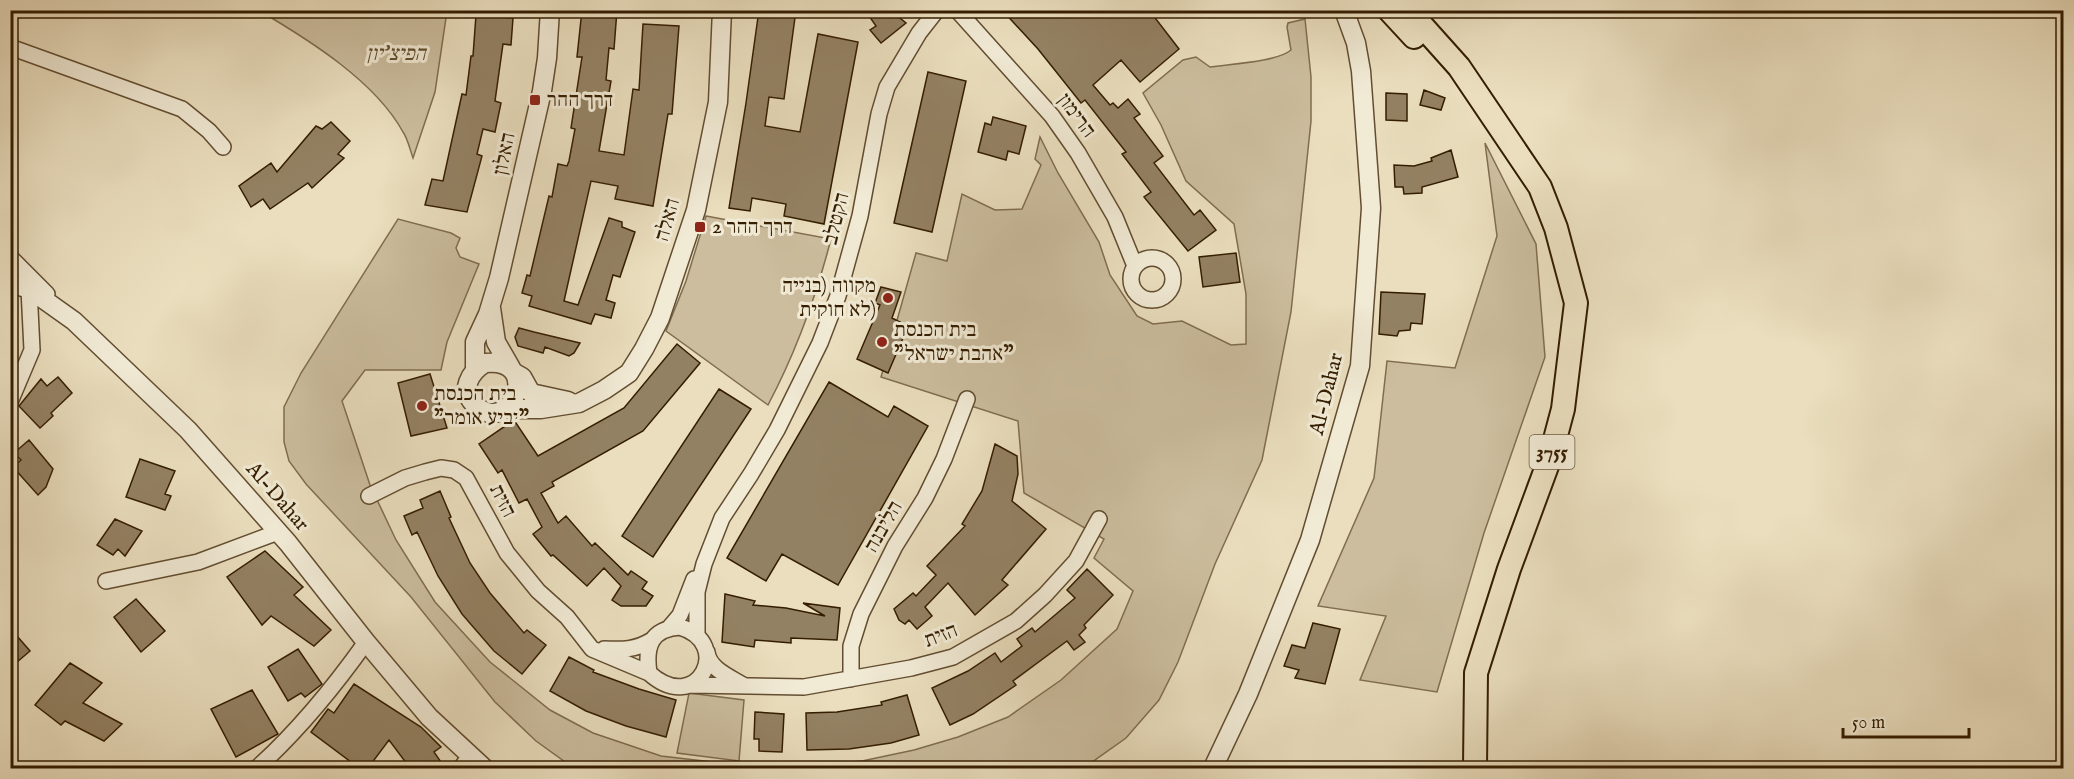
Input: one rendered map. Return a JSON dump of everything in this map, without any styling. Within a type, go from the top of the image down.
[{"type":"main road","name":"3755","points":[[1389,10],[1508,140]]},
{"type":"main road","name":"3755","points":[[1408,10],[1459,67],[1540,187],[1556,228],[1576,303],[1563,409],[1553,448],[1509,569],[1476,674],[1475,768]]},
{"type":"street","name":"האלון","points":[[475,370],[475,342],[491,304],[509,238],[542,91],[550,10]]},
{"type":"street","name":"האלה","points":[[506,409],[541,409],[579,403],[604,390],[630,373],[660,318],[696,210],[718,102],[722,10]]},
{"type":"street","name":"הקטלב","points":[[702,642],[697,592],[704,564],[722,518],[752,474],[777,430],[820,343],[838,296],[860,216],[879,114],[887,87],[919,33],[937,10]]},
{"type":"street","name":"הרימון","points":[[957,10],[1052,116],[1078,153],[1115,217],[1135,266]]},
{"type":"street","name":"Al-Dahar","points":[[1214,768],[1248,693],[1310,540],[1360,366],[1371,208],[1361,71],[1356,43],[1344,10]]},
{"type":"street","points":[[10,48],[182,109],[209,130],[223,147]]},
{"type":"street","points":[[10,257],[74,321]]},
{"type":"street","name":"Al-Dahar","points":[[10,283],[29,289],[74,321],[188,430],[278,532],[465,762],[484,768]]},
{"type":"street","points":[[10,402],[32,350],[29,289]]},
{"type":"street","name":"האלון","points":[[491,304],[496,342],[513,370]]},
{"type":"street","points":[[513,370],[517,390],[514,399],[506,409],[489,412],[480,410],[471,402],[467,387],[469,379],[475,370],[485,363],[493,363],[513,370],[522,377],[531,393],[579,403]]},
{"type":"street","name":"הליבנה","points":[[851,679],[851,646],[861,614],[895,546],[930,488],[967,399]]},
{"type":"street","name":"הזית","points":[[369,496],[405,478],[441,468],[454,470],[466,478],[507,553],[538,591],[567,618],[592,649],[649,673]]},
{"type":"street","name":"הזית","points":[[690,685],[804,687],[911,668],[953,657],[1016,621],[1045,595],[1076,561],[1099,519]]},
{"type":"street","points":[[106,581],[198,562],[278,532]]},
{"type":"street","name":"הקטלב","points":[[669,628],[680,615],[695,575],[704,564]]},
{"type":"street","points":[[592,649],[627,650],[640,647],[652,640],[659,632],[680,627],[690,630],[702,642],[708,660],[743,685]]},
{"type":"street","points":[[652,640],[646,657],[649,673],[666,685],[676,688],[690,685],[703,674],[707,664],[702,642]]},
{"type":"street","points":[[257,768],[278,749],[341,677],[366,642]]},
{"type":"green space","name":"הפיצ'יון","points":[[260,11],[447,11],[435,92],[413,158],[405,135],[391,113],[376,96],[339,63]]},
{"type":"green space","points":[[1305,19],[1311,77],[1311,121],[1291,312],[1262,460],[1215,564],[1178,662],[1159,700],[1126,738],[1080,768],[579,768],[568,764],[536,741],[495,702],[411,597],[306,484],[289,461],[284,442],[284,407],[301,373],[398,219],[451,233],[460,238],[456,248],[460,257],[479,264],[447,342],[441,370],[365,370],[342,401],[370,485],[396,540],[435,602],[490,662],[550,710],[593,733],[661,756],[730,764],[801,766],[862,761],[914,750],[958,737],[1008,717],[1061,680],[1117,629],[1133,591],[1094,558],[1104,539],[1024,493],[1018,421],[881,377],[916,253],[947,261],[962,194],[995,210],[1022,209],[1041,165],[1035,159],[1040,137],[1058,173],[1099,242],[1110,275],[1137,316],[1153,324],[1182,321],[1231,345],[1246,344],[1246,294],[1234,224],[1186,181],[1161,125],[1143,93],[1183,60],[1196,57],[1210,67],[1264,60],[1284,54],[1291,50],[1288,23]]},
{"type":"green space","points":[[1485,143],[1536,244],[1545,357],[1484,533],[1437,692],[1360,680],[1386,616],[1318,606],[1374,478],[1387,361],[1455,368],[1497,236]]},
{"type":"green space","points":[[706,216],[831,239],[804,324],[788,365],[768,405],[666,331],[686,281]]},
{"type":"green space","points":[[689,693],[744,700],[739,761],[677,753]]},
{"type":"building","points":[[582,10],[617,10],[614,49],[609,48],[606,80],[611,81],[599,151],[624,155],[633,89],[639,90],[643,24],[679,26],[672,114],[668,114],[653,206],[615,199],[618,186],[591,181],[564,301],[578,305],[609,218],[622,222],[622,227],[635,232],[620,277],[613,275],[606,300],[615,303],[611,318],[595,314],[591,324],[529,306],[532,296],[522,293],[527,275],[530,276],[549,196],[552,197],[558,164],[567,166],[569,161],[575,129],[571,128],[582,57],[577,57]]},
{"type":"building","points":[[759,10],[796,10],[784,99],[769,97],[765,126],[800,132],[818,34],[858,42],[824,224],[784,216],[786,204],[752,198],[750,211],[729,208]]},
{"type":"building","points":[[865,10],[890,10],[906,23],[881,43],[870,30],[876,26]]},
{"type":"building","points":[[1002,10],[1149,10],[1179,49],[1140,82],[1121,60],[1093,85],[1110,105],[1113,103],[1118,108],[1128,99],[1140,114],[1134,118],[1163,156],[1154,163],[1194,215],[1200,210],[1216,230],[1188,251],[1144,197],[1151,192],[1122,154],[1126,152],[1085,100],[1081,103],[1038,49]]},
{"type":"building","points":[[476,15],[513,18],[511,45],[503,44],[495,101],[501,103],[495,132],[483,129],[477,154],[482,156],[467,212],[425,205],[432,179],[443,181],[462,94],[466,95],[471,56],[473,56]]},
{"type":"building","points":[[928,72],[966,81],[932,232],[894,223]]},
{"type":"building","points":[[1424,90],[1445,98],[1441,110],[1420,105]]},
{"type":"building","points":[[1386,93],[1407,94],[1407,121],[1386,120]]},
{"type":"building","points":[[993,117],[1026,126],[1019,154],[1008,151],[1006,160],[978,152],[985,123],[991,125]]},
{"type":"building","points":[[331,122],[350,141],[338,154],[344,158],[312,188],[308,183],[270,209],[263,199],[251,207],[239,186],[271,163],[277,172],[316,126],[322,129]]},
{"type":"building","points":[[1451,150],[1458,177],[1422,187],[1422,193],[1404,194],[1403,187],[1395,187],[1394,165],[1414,166],[1432,161],[1431,158]]},
{"type":"building","points":[[1236,253],[1240,282],[1203,287],[1199,257]]},
{"type":"building","name":"בית הכנסת \"אהבת ישראל\"","points":[[881,287],[901,292],[892,318],[908,326],[888,373],[857,359],[880,305],[875,303]]},
{"type":"building","points":[[1381,292],[1425,294],[1422,324],[1411,323],[1410,330],[1399,331],[1397,336],[1379,334]]},
{"type":"building","points":[[519,328],[580,343],[574,353],[569,356],[545,347],[543,353],[518,346],[515,337]]},
{"type":"building","points":[[677,344],[700,363],[643,431],[552,482],[554,486],[541,493],[558,523],[566,516],[592,546],[595,543],[628,575],[631,571],[647,582],[642,589],[653,596],[646,606],[621,606],[612,600],[621,586],[604,568],[587,586],[553,555],[551,556],[533,534],[542,527],[527,499],[519,503],[502,470],[498,473],[479,444],[514,420],[538,456],[624,408]]},
{"type":"building","name":"בית הכנסת \"יביע אומר\"","points":[[430,374],[447,428],[411,436],[398,383]]},
{"type":"building","points":[[58,377],[72,393],[51,413],[53,416],[40,428],[19,406],[41,379],[47,386]]},
{"type":"building","points":[[829,382],[888,417],[894,406],[928,426],[838,585],[782,554],[766,581],[727,558]]},
{"type":"building","points":[[719,389],[751,409],[653,557],[622,536]]},
{"type":"building","points":[[29,440],[53,469],[46,487],[38,495],[13,467],[21,460],[14,453]]},
{"type":"building","points":[[995,444],[1017,456],[1018,474],[1012,501],[1046,529],[1002,580],[1008,585],[975,615],[948,583],[925,607],[932,616],[917,629],[909,620],[905,624],[899,620],[894,609],[913,593],[916,596],[936,575],[927,566],[965,526],[962,524],[982,491]]},
{"type":"building","points":[[140,459],[175,471],[165,494],[171,496],[165,510],[126,497]]},
{"type":"building","points":[[440,491],[451,517],[449,518],[470,563],[490,593],[524,633],[527,630],[546,645],[522,674],[494,651],[462,614],[438,576],[417,532],[412,535],[404,516],[423,508],[420,500]]},
{"type":"building","points":[[115,519],[142,531],[125,556],[118,549],[113,555],[97,545]]},
{"type":"building","points":[[265,551],[303,587],[294,595],[331,630],[314,646],[271,616],[262,625],[227,577]]},
{"type":"building","points":[[1087,569],[1113,595],[1084,625],[1086,628],[1079,635],[1085,642],[1074,650],[1067,641],[1013,681],[1016,685],[973,714],[950,725],[932,688],[968,671],[995,653],[1001,662],[1022,646],[1017,639],[1032,628],[1035,632],[1075,598],[1067,590]]},
{"type":"building","points":[[725,594],[755,601],[753,605],[786,608],[825,616],[803,603],[840,608],[837,640],[791,638],[791,643],[755,640],[754,647],[722,642]]},
{"type":"building","points":[[136,599],[165,631],[141,652],[114,617]]},
{"type":"building","points":[[1313,623],[1340,629],[1325,684],[1295,678],[1299,670],[1284,666],[1292,645],[1305,648]]},
{"type":"building","points":[[10,628],[30,651],[10,668]]},
{"type":"building","points":[[298,649],[322,684],[305,697],[301,693],[288,701],[268,667]]},
{"type":"building","points":[[569,657],[594,670],[593,672],[676,700],[666,737],[626,726],[586,711],[550,691]]},
{"type":"building","points":[[70,663],[102,683],[83,703],[122,724],[104,741],[65,721],[61,725],[35,705]]},
{"type":"building","points":[[354,684],[421,727],[441,747],[434,752],[445,768],[410,768],[389,740],[368,768],[359,768],[311,732],[328,709],[334,713]]},
{"type":"building","points":[[252,690],[278,734],[236,757],[211,709]]},
{"type":"building","points":[[907,695],[919,735],[891,743],[849,749],[807,750],[806,713],[837,712],[882,705],[881,702]]},
{"type":"building","points":[[755,712],[784,714],[782,752],[759,751],[759,739],[754,739]]},
{"type":"place","name":"דרך ההר","points":[[535,100]]},
{"type":"place","name":"דרך ההר 2","points":[[700,227]]},
{"type":"place","name":"מקווה (בנייה לא חוקית)","points":[[888,298]]},
{"type":"place","name":"בית הכנסת \"אהבת ישראל\"","points":[[882,342]]},
{"type":"place","name":"בית הכנסת \"יביע אומר\"","points":[[422,406]]}]
